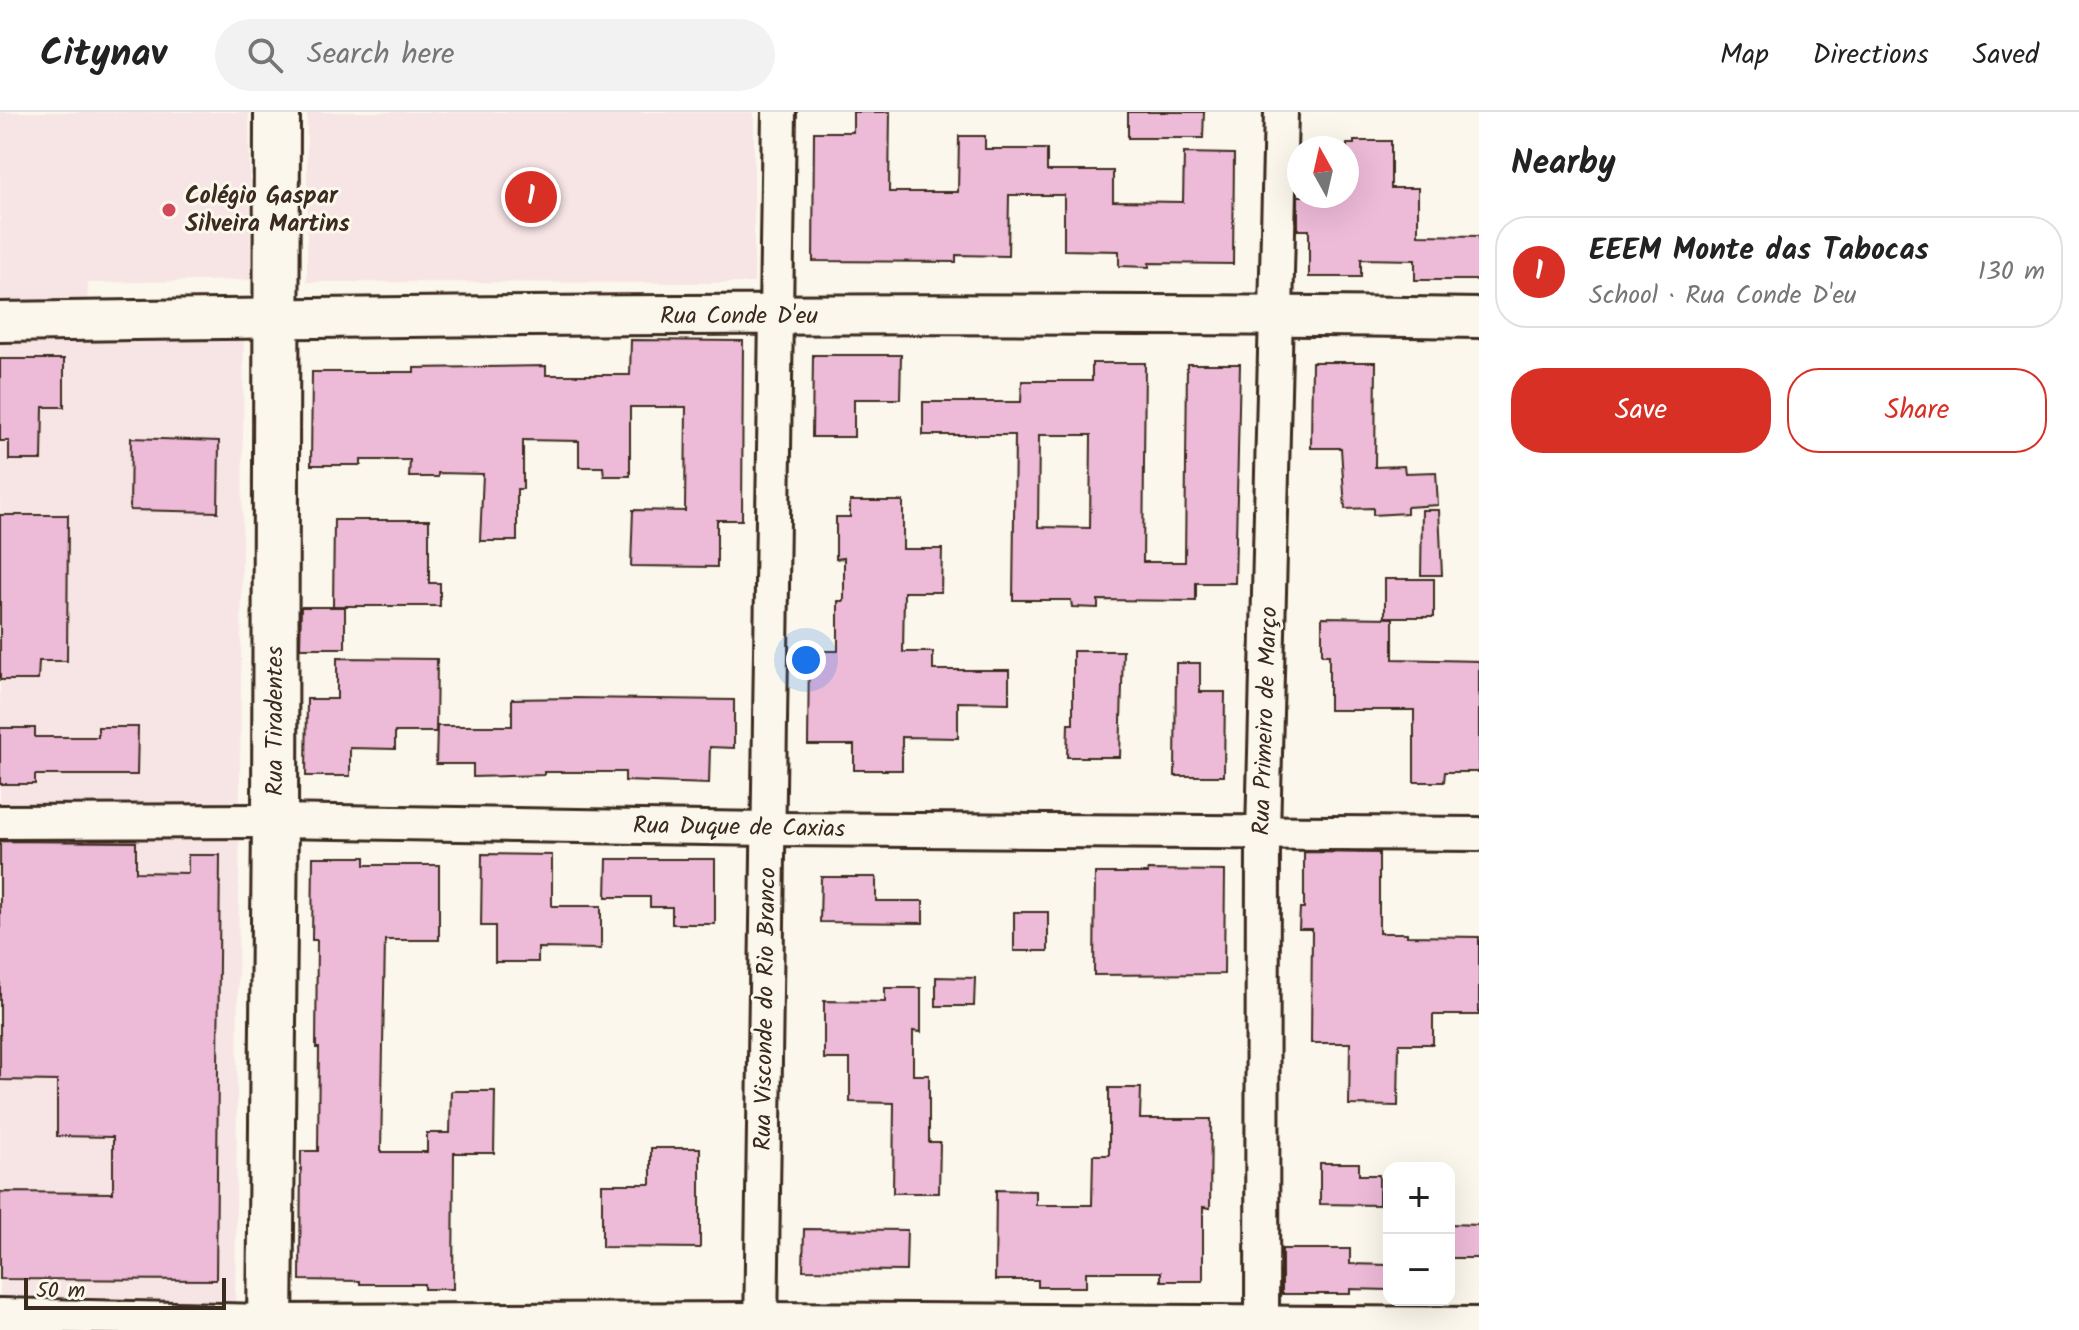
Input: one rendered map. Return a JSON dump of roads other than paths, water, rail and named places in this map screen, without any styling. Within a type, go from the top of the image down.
[{"type":"main road","name":"Rua Tiradentes","points":[[270,1325],[277,112]]},
{"type":"street","name":"Rua Visconde do Rio Branco","points":[[762,1325],[779,112]]},
{"type":"street","name":"Rua Primeiro de Março","points":[[1262,1326],[1263,833],[1281,112]]},
{"type":"street","name":"Rua Conde D'eu","points":[[0,322],[776,316],[1278,315],[1479,318]]},
{"type":"street","name":"Rua Duque de Caxias","points":[[0,822],[275,821],[768,829],[1479,834]]},
{"type":"street","points":[[0,1315],[270,1325],[1479,1324]]},
{"type":"place","name":"EEEM Monte das Tabocas","points":[[531,197]]},
{"type":"place","name":"Colégio Gaspar Silveira Martins","points":[[169,210]]}]
